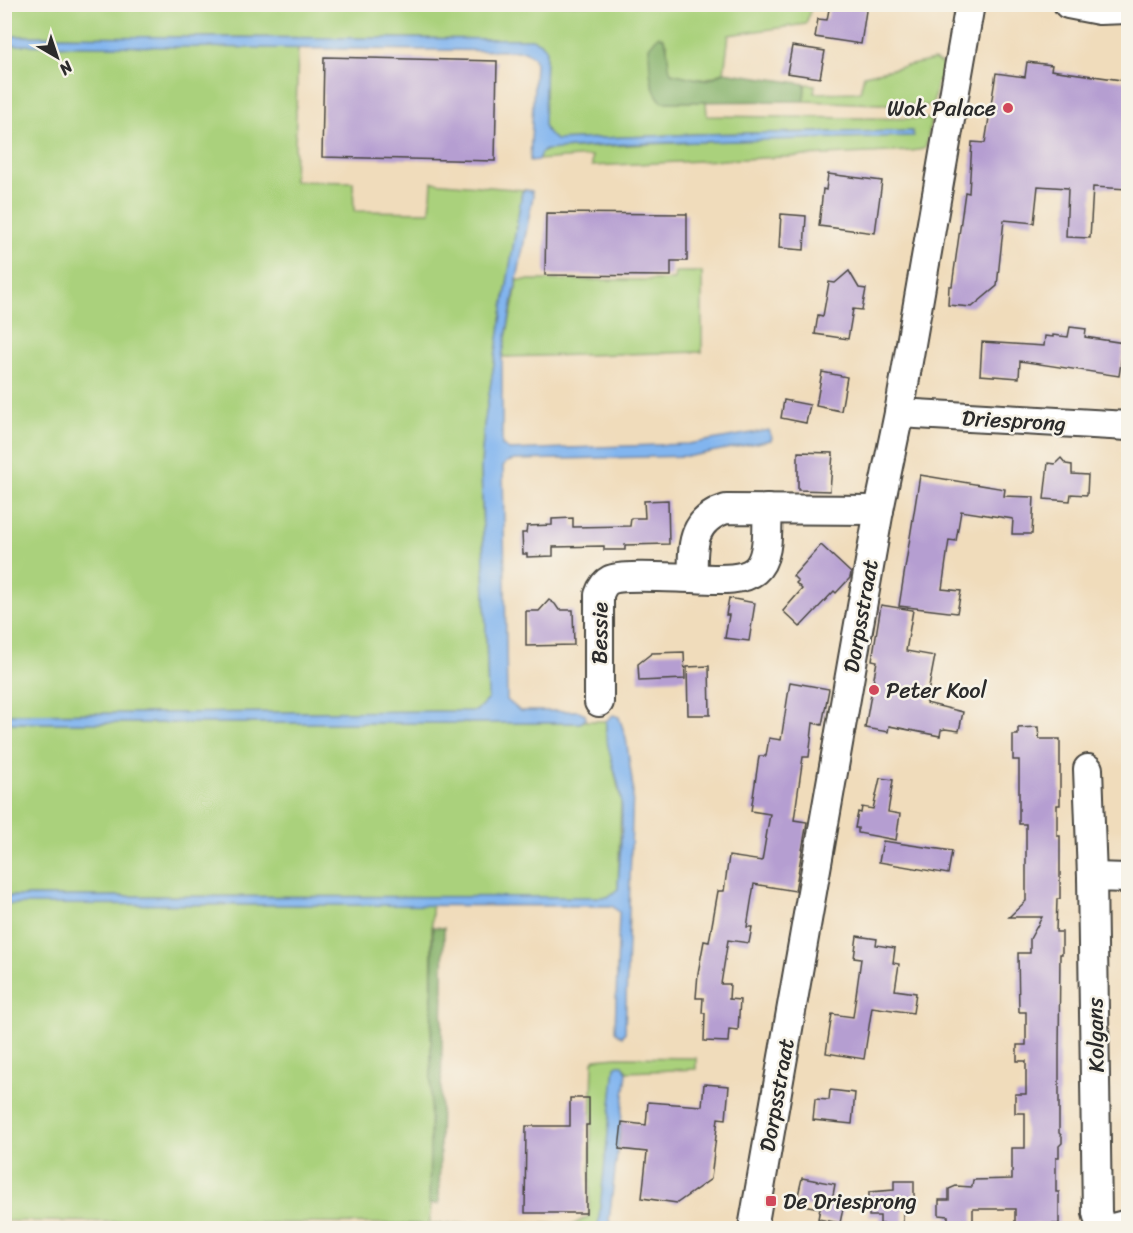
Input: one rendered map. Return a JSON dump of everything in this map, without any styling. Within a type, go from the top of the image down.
[{"type":"street","name":"Dorpsstraat","points":[[753,1228],[970,4]]},
{"type":"street","points":[[1068,4],[1099,10],[1128,9]]},
{"type":"street","name":"Driesprong","points":[[899,413],[1128,426]]},
{"type":"street","points":[[693,578],[695,541],[702,523],[708,517],[726,509],[879,510]]},
{"type":"street","name":"Bessie","points":[[599,702],[598,595],[602,587],[616,578],[735,580],[744,577],[760,566],[768,546],[767,509]]},
{"type":"street","name":"Kolgans","points":[[1088,769],[1097,1201],[1101,1228]]},
{"type":"street","points":[[1092,877],[1128,878]]},
{"type":"street","points":[[1113,1228],[1128,1224]]},
{"type":"green space","points":[[5,4],[812,5],[806,24],[729,35],[724,72],[709,78],[697,79],[670,73],[667,43],[662,102],[706,102],[707,116],[929,119],[931,121],[926,147],[912,151],[592,166],[592,156],[538,160],[541,153],[546,150],[913,133],[698,134],[556,140],[547,132],[544,125],[546,49],[532,39],[5,36]]},
{"type":"green space","points":[[658,36],[663,37],[665,41],[671,73],[702,80],[724,72],[805,84],[804,101],[662,102],[654,90],[650,69],[649,47]]},
{"type":"green space","points":[[5,45],[298,47],[294,181],[353,182],[354,211],[430,212],[432,182],[525,190],[522,192],[484,425],[481,466],[488,699],[476,711],[5,714]]},
{"type":"green space","points":[[934,60],[948,67],[947,76],[937,82],[931,106],[804,101],[805,84],[815,85],[814,93],[860,92],[864,75]]},
{"type":"green space","points":[[675,272],[702,272],[702,352],[502,357],[518,280],[674,280]]},
{"type":"green space","points":[[606,721],[606,735],[621,800],[618,889],[608,897],[5,896],[5,723],[580,723]]},
{"type":"green space","points":[[5,904],[432,905],[430,1224],[5,1221]]},
{"type":"green space","points":[[433,927],[444,928],[439,1204],[429,1204]]},
{"type":"green space","points":[[696,1058],[696,1069],[627,1072],[626,1068],[615,1067],[599,1228],[576,1228],[573,1225],[589,1216],[593,1062],[595,1059]]},
{"type":"green space","points":[[494,1223],[573,1225],[576,1228],[389,1228],[389,1225]]},
{"type":"water","points":[[5,36],[532,39],[541,43],[546,49],[544,125],[547,132],[556,140],[698,134],[912,131],[914,136],[628,144],[546,150],[541,153],[538,160],[530,161],[535,64],[534,58],[525,51],[5,45]]},
{"type":"water","points":[[532,191],[533,196],[502,357],[502,445],[509,450],[688,444],[769,430],[772,438],[691,456],[515,460],[503,466],[507,700],[520,711],[579,711],[585,714],[586,719],[580,723],[5,723],[5,714],[476,711],[488,699],[481,466],[484,425],[522,192]]},
{"type":"water","points":[[613,715],[619,717],[626,738],[633,788],[625,1032],[622,1037],[615,1031],[619,912],[612,906],[5,904],[5,896],[608,897],[618,889],[622,833],[621,799],[606,731],[606,721]]},
{"type":"water","points":[[623,1065],[627,1072],[609,1220],[611,1224],[619,1225],[674,1228],[598,1227],[615,1067]]},
{"type":"building","points":[[830,4],[867,4],[861,44],[815,37],[818,19],[827,20]]},
{"type":"building","points":[[792,46],[825,51],[820,78],[787,73]]},
{"type":"building","points":[[324,57],[497,61],[495,161],[322,157]]},
{"type":"building","points":[[1027,62],[1052,65],[1051,70],[1128,81],[1128,189],[1093,187],[1090,238],[1066,237],[1068,188],[1038,186],[1034,223],[1004,220],[997,286],[972,307],[948,305],[949,286],[952,286],[965,192],[969,193],[972,142],[985,143],[996,73],[1025,77]]},
{"type":"building","points":[[828,174],[882,181],[875,233],[819,226],[823,189],[826,190]]},
{"type":"building","points":[[546,213],[687,214],[687,261],[671,261],[671,276],[545,275]]},
{"type":"building","points":[[781,214],[806,216],[804,250],[779,248]]},
{"type":"building","points":[[849,271],[859,288],[866,289],[862,310],[853,309],[848,339],[815,334],[818,315],[823,316],[829,282],[835,283]]},
{"type":"building","points":[[1070,327],[1086,329],[1085,337],[1124,343],[1119,376],[1020,361],[1019,378],[980,375],[982,342],[1044,346],[1045,336],[1068,337]]},
{"type":"building","points":[[822,372],[847,377],[841,411],[816,406]]},
{"type":"building","points":[[784,400],[810,405],[806,423],[781,418]]},
{"type":"building","points":[[798,452],[833,453],[830,491],[798,490]]},
{"type":"building","points":[[1061,458],[1066,464],[1072,465],[1072,474],[1088,475],[1087,495],[1071,494],[1070,501],[1044,499],[1048,463],[1055,464]]},
{"type":"building","points":[[920,475],[1005,489],[1004,496],[1034,497],[1032,534],[1012,534],[1013,519],[961,511],[956,541],[949,540],[942,589],[961,591],[957,613],[899,606]]},
{"type":"building","points":[[668,500],[669,544],[625,545],[625,550],[604,550],[604,546],[553,547],[553,556],[527,557],[527,554],[523,554],[522,533],[526,533],[527,526],[552,525],[552,519],[573,518],[573,527],[630,526],[631,518],[645,518],[644,501]]},
{"type":"building","points":[[821,545],[851,573],[850,578],[836,593],[834,591],[800,627],[783,611],[802,589],[793,576]]},
{"type":"building","points":[[729,598],[755,603],[749,641],[725,638]]},
{"type":"building","points":[[549,600],[559,610],[573,610],[574,645],[526,646],[526,611],[539,611]]},
{"type":"building","points":[[881,605],[913,610],[906,651],[935,656],[926,703],[963,712],[959,731],[941,730],[940,736],[889,726],[888,732],[865,728],[877,661],[872,660]]},
{"type":"building","points":[[684,652],[685,679],[639,681],[638,664],[652,653]]},
{"type":"building","points":[[709,666],[710,715],[688,715],[687,667]]},
{"type":"building","points":[[790,682],[829,689],[822,725],[813,723],[809,757],[803,757],[794,820],[807,822],[795,891],[754,884],[747,927],[752,927],[749,943],[728,940],[721,984],[730,984],[729,999],[740,1000],[738,1030],[729,1029],[728,1042],[704,1041],[703,998],[696,998],[704,941],[709,942],[718,891],[724,891],[729,856],[762,861],[770,814],[751,811],[759,756],[766,756],[769,738],[781,740]]},
{"type":"building","points":[[1038,727],[1039,739],[1060,739],[1060,805],[1057,805],[1057,836],[1060,836],[1060,899],[1057,899],[1056,932],[1062,932],[1059,1133],[1062,1136],[1062,1143],[1059,1146],[1059,1157],[1056,1157],[1059,1224],[1015,1224],[1015,1209],[973,1209],[973,1224],[948,1224],[948,1216],[939,1215],[939,1200],[949,1200],[949,1189],[956,1186],[972,1187],[973,1180],[1012,1179],[1012,1148],[1025,1148],[1025,1113],[1015,1113],[1015,1094],[1026,1094],[1026,1061],[1017,1061],[1017,1045],[1026,1045],[1026,1012],[1019,1012],[1018,953],[1030,953],[1030,939],[1042,917],[1009,917],[1026,901],[1026,824],[1019,824],[1019,760],[1013,760],[1013,735],[1018,735],[1018,728]]},
{"type":"building","points":[[880,778],[893,780],[888,812],[900,814],[896,840],[858,833],[858,828],[855,828],[858,812],[861,813],[862,807],[873,809]]},
{"type":"building","points":[[883,841],[952,851],[948,874],[879,862]]},
{"type":"building","points":[[857,936],[877,939],[876,945],[895,948],[893,963],[899,964],[895,990],[916,993],[913,1013],[872,1007],[864,1059],[826,1053],[832,1014],[853,1017],[861,959],[854,958]]},
{"type":"building","points":[[704,1084],[729,1086],[726,1119],[718,1118],[711,1179],[677,1203],[642,1198],[647,1152],[619,1149],[622,1122],[646,1125],[648,1102],[702,1106]]},
{"type":"building","points":[[830,1090],[855,1093],[852,1124],[813,1120],[815,1099],[829,1100]]},
{"type":"building","points":[[570,1098],[589,1098],[589,1125],[586,1125],[586,1213],[525,1213],[526,1126],[570,1126]]},
{"type":"building","points":[[802,1178],[835,1184],[832,1201],[844,1204],[840,1223],[818,1219],[820,1208],[796,1204]]},
{"type":"building","points":[[894,1181],[914,1181],[914,1200],[903,1200],[903,1224],[880,1224],[880,1216],[869,1216],[869,1192],[894,1190]]},
{"type":"place","name":"Wok Palace","points":[[1008,108]]},
{"type":"place","name":"Peter Kool","points":[[874,690]]},
{"type":"place","name":"De Driesprong","points":[[771,1201]]}]
